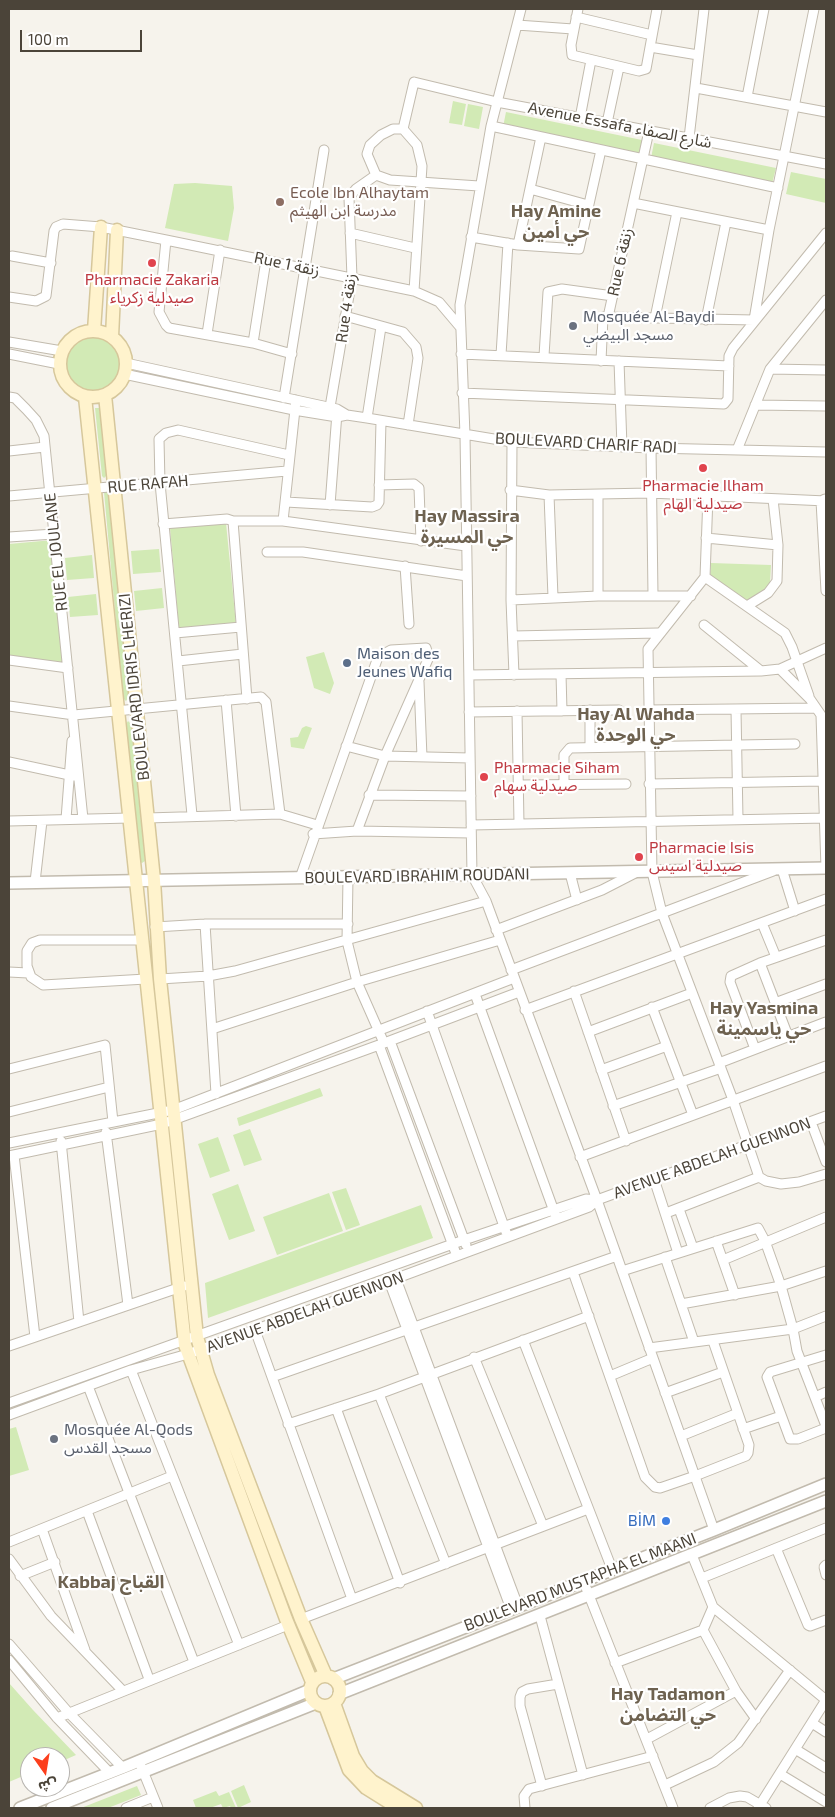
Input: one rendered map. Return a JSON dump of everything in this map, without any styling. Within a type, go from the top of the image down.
[{"type":"main road","points":[[94,331],[101,227]]},
{"type":"main road","points":[[112,337],[117,230]]},
{"type":"main road","points":[[94,331],[112,337],[122,348],[125,369],[117,387],[104,395],[85,397],[68,386],[61,376],[59,364],[62,351],[75,336],[94,331]]},
{"type":"main road","name":"BOULEVARD IDRIS LHERIZI","points":[[104,395],[154,880],[155,927],[160,980],[167,1117]]},
{"type":"main road","name":"BOULEVARD IDRIS LHERIZI","points":[[85,397],[146,979],[167,1117]]},
{"type":"main road","points":[[167,1117],[185,1285],[184,1340],[311,1686],[311,1697],[328,1702],[358,1765],[372,1781],[416,1808]]},
{"type":"main road","points":[[185,1285],[208,1376],[302,1620],[329,1678],[338,1685],[328,1702],[349,1770],[366,1788],[398,1808]]},
{"type":"main road","points":[[288,1625],[302,1620]]},
{"type":"main road","points":[[311,1686],[320,1677],[329,1678]]},
{"type":"street","points":[[521,9],[491,126],[479,186],[460,305],[465,435],[472,875],[486,900],[525,1010],[597,1200],[714,1530]]},
{"type":"street","points":[[652,35],[577,13],[573,29],[572,55],[619,67],[644,71],[658,9]]},
{"type":"street","points":[[689,138],[704,9]]},
{"type":"street","points":[[747,97],[764,9]]},
{"type":"street","points":[[754,320],[769,230],[814,9]]},
{"type":"street","points":[[517,25],[573,29]]},
{"type":"street","points":[[650,47],[698,55]]},
{"type":"street","points":[[580,118],[591,60]]},
{"type":"street","points":[[607,123],[619,67]]},
{"type":"street","name":"Avenue Essafa شارع الصفاء","points":[[403,129],[414,82],[497,102],[826,164]]},
{"type":"street","points":[[696,88],[826,112]]},
{"type":"street","points":[[491,126],[778,188]]},
{"type":"street","points":[[414,291],[415,248],[421,182],[422,166],[420,153],[411,136],[403,129],[393,129],[381,135],[370,145],[367,154],[376,175],[390,180],[421,182],[479,186]]},
{"type":"street","name":"Rue 6 زنقة","points":[[602,361],[603,317],[608,317],[649,131]]},
{"type":"street","points":[[518,245],[541,137]]},
{"type":"street","points":[[284,398],[324,150]]},
{"type":"street","points":[[471,238],[518,245],[579,249],[601,150]]},
{"type":"street","name":"Rue 4 زنقة","points":[[330,505],[334,411],[345,316],[352,278],[349,198],[356,189],[376,175]]},
{"type":"street","points":[[530,189],[588,205]]},
{"type":"street","points":[[634,202],[769,230]]},
{"type":"street","points":[[655,318],[677,212]]},
{"type":"street","points":[[706,320],[726,222]]},
{"type":"street","name":"Rue 1 زنقة","points":[[51,263],[56,227],[63,224],[101,227],[414,291],[439,302],[460,328]]},
{"type":"street","points":[[350,233],[415,248]]},
{"type":"street","points":[[462,393],[724,404],[728,399],[729,366],[732,348],[826,233]]},
{"type":"street","points":[[166,240],[159,312],[161,318],[170,328],[252,343],[292,354]]},
{"type":"street","points":[[501,355],[508,243]]},
{"type":"street","points":[[207,334],[220,250]]},
{"type":"street","points":[[9,297],[36,301],[44,299],[48,292],[51,263],[12,256]]},
{"type":"street","points":[[252,343],[266,260]]},
{"type":"street","points":[[544,356],[548,292],[562,289],[613,296]]},
{"type":"street","points":[[737,450],[770,369],[825,301]]},
{"type":"street","points":[[345,316],[409,336],[418,352],[408,425]]},
{"type":"street","points":[[608,317],[754,320]]},
{"type":"street","points":[[367,418],[381,326]]},
{"type":"street","points":[[9,342],[62,351]]},
{"type":"street","points":[[9,354],[59,364]]},
{"type":"street","points":[[461,354],[544,356],[602,361],[729,366]]},
{"type":"street","points":[[619,361],[622,447]]},
{"type":"street","points":[[125,369],[296,400],[334,411]]},
{"type":"street","points":[[125,369],[294,410],[334,411]]},
{"type":"street","points":[[770,369],[826,370]]},
{"type":"street","name":"RUE EL JOULANE","points":[[12,398],[36,420],[44,436],[74,716]]},
{"type":"street","points":[[283,521],[296,400]]},
{"type":"street","points":[[755,405],[825,407]]},
{"type":"street","name":"BOULEVARD CHARIF RADI","points":[[334,411],[381,421],[512,442],[651,448],[826,452]]},
{"type":"street","points":[[286,502],[375,506],[379,502],[381,421]]},
{"type":"street","points":[[192,815],[163,524],[159,439],[174,430],[289,454]]},
{"type":"street","points":[[512,442],[510,490],[514,675]]},
{"type":"street","points":[[9,451],[45,447]]},
{"type":"street","points":[[651,448],[650,493],[653,595]]},
{"type":"street","name":"RUE RAFAH","points":[[9,496],[287,472]]},
{"type":"street","points":[[380,485],[414,484],[419,488],[421,541]]},
{"type":"street","points":[[510,490],[549,495],[650,493],[824,500],[826,591]]},
{"type":"street","points":[[549,495],[553,597]]},
{"type":"street","points":[[598,495],[598,596]]},
{"type":"street","points":[[708,496],[705,577],[648,648],[648,747],[652,872],[662,913],[733,1100],[759,1176],[766,1181],[781,1184],[798,1182],[826,1174]]},
{"type":"street","points":[[747,606],[768,592],[777,581],[778,545],[774,499]]},
{"type":"street","points":[[163,524],[227,519],[233,521],[283,521],[466,546]]},
{"type":"street","points":[[233,521],[247,698]]},
{"type":"street","points":[[9,537],[54,534]]},
{"type":"street","points":[[706,538],[778,545]]},
{"type":"street","points":[[267,552],[303,552],[467,576]]},
{"type":"street","points":[[405,566],[409,624]]},
{"type":"street","points":[[705,577],[785,633],[810,699]]},
{"type":"street","points":[[511,600],[553,597],[691,596]]},
{"type":"street","points":[[704,626],[761,671]]},
{"type":"street","points":[[175,633],[241,627]]},
{"type":"street","points":[[513,636],[658,634]]},
{"type":"street","points":[[469,675],[761,671],[780,669],[826,648]]},
{"type":"street","points":[[300,878],[315,829],[373,667],[381,654],[391,650],[427,649],[429,657],[385,756],[357,831]]},
{"type":"street","points":[[178,661],[243,654]]},
{"type":"street","points":[[9,660],[68,668]]},
{"type":"street","points":[[780,669],[810,699],[822,719],[826,868]]},
{"type":"street","points":[[561,674],[562,711]]},
{"type":"street","points":[[419,680],[422,757]]},
{"type":"street","points":[[9,706],[74,716],[261,697],[266,702],[280,814]]},
{"type":"street","points":[[226,700],[236,816]]},
{"type":"street","points":[[648,710],[816,708]]},
{"type":"street","points":[[590,710],[590,747]]},
{"type":"street","points":[[469,712],[619,710]]},
{"type":"street","points":[[736,710],[738,819]]},
{"type":"street","points":[[517,711],[519,824]]},
{"type":"street","points":[[66,819],[74,716]]},
{"type":"street","points":[[74,716],[83,819]]},
{"type":"street","points":[[564,784],[565,752],[570,748],[795,744]]},
{"type":"street","points":[[346,746],[385,756],[470,758]]},
{"type":"street","points":[[9,762],[69,776],[79,776]]},
{"type":"street","points":[[649,784],[823,781]]},
{"type":"street","points":[[518,786],[626,784]]},
{"type":"street","points":[[370,795],[471,796]]},
{"type":"street","points":[[147,818],[192,815],[280,814],[315,829],[357,831],[471,829],[519,824],[825,818]]},
{"type":"street","points":[[9,821],[130,818]]},
{"type":"street","points":[[36,882],[42,821]]},
{"type":"street","name":"BOULEVARD IBRAHIM ROUDANI","points":[[9,883],[826,868]]},
{"type":"street","points":[[9,1142],[109,1123],[167,1117],[216,1094],[475,994],[513,974],[662,913],[779,869],[795,911]]},
{"type":"street","points":[[496,930],[602,890],[637,872]]},
{"type":"street","points":[[570,873],[577,900]]},
{"type":"street","points":[[348,877],[346,941],[358,982],[469,1252]]},
{"type":"street","points":[[525,1010],[826,899]]},
{"type":"street","points":[[160,980],[208,976],[274,962],[486,900]]},
{"type":"street","points":[[762,923],[776,957]]},
{"type":"street","points":[[155,927],[205,924],[348,924]]},
{"type":"street","points":[[205,924],[216,1094]]},
{"type":"street","points":[[143,940],[40,940],[32,944],[27,950],[28,972],[34,980],[43,985],[146,979]]},
{"type":"street","points":[[212,1029],[358,982],[500,940]]},
{"type":"street","points":[[755,1049],[730,979],[734,973],[760,962],[826,940]]},
{"type":"street","points":[[760,962],[788,1036]]},
{"type":"street","points":[[9,972],[28,972]]},
{"type":"street","points":[[775,1003],[826,984]]},
{"type":"street","points":[[574,991],[626,1141]]},
{"type":"street","points":[[35,1337],[11,1156],[107,1136],[167,1117],[384,1043],[519,992]]},
{"type":"street","points":[[588,1032],[692,993]]},
{"type":"street","points":[[475,994],[555,1215]]},
{"type":"street","points":[[652,1008],[693,1115]]},
{"type":"street","points":[[427,1011],[508,1237]]},
{"type":"street","points":[[613,1106],[681,1082],[755,1049],[826,1022]]},
{"type":"street","points":[[384,1043],[457,1256]]},
{"type":"street","points":[[9,1070],[105,1045],[109,1087],[107,1136],[128,1305]]},
{"type":"street","points":[[600,1070],[667,1046]]},
{"type":"street","points":[[580,1157],[826,1066]]},
{"type":"street","points":[[9,1112],[109,1087]]},
{"type":"street","name":"AVENUE ABDELAH GUENNON","points":[[9,1415],[131,1370],[188,1354],[199,1343],[453,1246],[464,1240],[589,1207],[597,1200],[826,1116]]},
{"type":"street","points":[[811,1122],[826,1162]]},
{"type":"street","points":[[60,1132],[79,1322]]},
{"type":"street","points":[[666,1213],[759,1176]]},
{"type":"street","points":[[654,1179],[678,1253]]},
{"type":"street","points":[[679,1209],[694,1248]]},
{"type":"street","name":"AVENUE ABDELAH GUENNON","points":[[9,1403],[184,1340],[199,1343],[255,1330],[469,1252],[508,1237],[555,1215]]},
{"type":"street","points":[[723,1260],[765,1241],[826,1218]]},
{"type":"street","points":[[622,1271],[755,1228],[760,1230],[781,1286],[802,1364],[826,1427],[798,1439],[790,1439],[767,1380],[768,1374],[802,1364],[826,1355]]},
{"type":"street","points":[[716,1241],[735,1295]]},
{"type":"street","points":[[272,1378],[617,1256]]},
{"type":"street","points":[[665,1257],[694,1342]]},
{"type":"street","points":[[681,1304],[781,1286],[826,1271]]},
{"type":"street","points":[[573,1272],[649,1483],[660,1488],[746,1456],[749,1449],[744,1429],[713,1340]]},
{"type":"street","points":[[393,1280],[515,1607]]},
{"type":"street","points":[[9,1346],[185,1285]]},
{"type":"street","points":[[288,1424],[379,1394],[427,1374],[589,1316]]},
{"type":"street","points":[[649,1348],[794,1329],[826,1316]]},
{"type":"street","points":[[255,1330],[352,1600]]},
{"type":"street","points":[[523,1340],[612,1569]]},
{"type":"street","points":[[474,1357],[543,1526]]},
{"type":"street","points":[[610,1376],[653,1358]]},
{"type":"street","points":[[131,1370],[238,1644]]},
{"type":"street","points":[[666,1393],[724,1372]]},
{"type":"street","points":[[88,1386],[194,1662]]},
{"type":"street","points":[[815,1397],[826,1392]]},
{"type":"street","points":[[379,1394],[446,1564]]},
{"type":"street","points":[[336,1408],[400,1583]]},
{"type":"street","points":[[681,1436],[738,1413]]},
{"type":"street","points":[[744,1429],[781,1416]]},
{"type":"street","points":[[9,1542],[172,1476]]},
{"type":"street","name":"BOULEVARD MUSTAPHA EL MAANI","points":[[329,1678],[714,1530],[826,1484]]},
{"type":"street","name":"BOULEVARD MUSTAPHA EL MAANI","points":[[20,1808],[123,1768],[141,1766],[228,1739],[328,1702],[826,1501]]},
{"type":"street","points":[[302,1620],[588,1509]]},
{"type":"street","points":[[87,1511],[149,1680]]},
{"type":"street","points":[[702,1578],[826,1528]]},
{"type":"street","points":[[42,1529],[87,1655]]},
{"type":"street","points":[[776,1548],[808,1625],[826,1620]]},
{"type":"street","points":[[692,1555],[713,1607],[826,1700],[762,1807],[747,1797],[740,1796],[729,1798],[710,1808]]},
{"type":"street","points":[[9,1559],[20,1576],[87,1655],[122,1690]]},
{"type":"street","points":[[20,1576],[55,1562]]},
{"type":"street","points":[[826,1565],[824,1566],[826,1575]]},
{"type":"street","points":[[583,1580],[673,1808]]},
{"type":"street","points":[[615,1663],[702,1630],[713,1607]]},
{"type":"street","points":[[540,1616],[583,1775]]},
{"type":"street","points":[[57,1718],[122,1690],[288,1625]]},
{"type":"street","points":[[702,1630],[736,1692],[756,1719]]},
{"type":"street","points":[[9,1644],[68,1712],[123,1768]]},
{"type":"street","points":[[9,1660],[57,1718],[110,1773]]},
{"type":"street","points":[[665,1785],[714,1762],[729,1751],[743,1737],[790,1670]]},
{"type":"street","points":[[542,1786],[520,1706],[520,1696],[522,1692],[528,1689],[558,1684]]},
{"type":"street","name":"BOULEVARD MUSTAPHA EL MAANI","points":[[52,1808],[311,1686]]},
{"type":"street","points":[[647,1739],[736,1692]]},
{"type":"street","points":[[812,1723],[826,1732]]},
{"type":"street","points":[[223,1727],[228,1739]]},
{"type":"street","points":[[795,1749],[826,1768]]},
{"type":"street","points":[[525,1808],[526,1792],[653,1756]]},
{"type":"street","points":[[141,1766],[158,1808]]},
{"type":"street","points":[[780,1774],[826,1802]]},
{"type":"street","points":[[126,1808],[153,1797]]},
{"type":"green space","points":[[453,101],[466,104],[462,125],[449,123]]},
{"type":"green space","points":[[468,104],[483,107],[479,129],[464,126]]},
{"type":"green space","points":[[506,112],[642,140],[639,155],[503,127]]},
{"type":"green space","points":[[654,143],[776,168],[772,184],[651,158]]},
{"type":"green space","points":[[791,172],[826,179],[826,203],[786,194]]},
{"type":"green space","points":[[195,183],[232,186],[234,208],[228,241],[165,228],[174,184]]},
{"type":"green space","points":[[93,337],[103,339],[112,345],[118,354],[120,364],[118,374],[112,383],[103,389],[93,391],[83,389],[74,383],[68,374],[66,364],[68,354],[74,345],[83,339]]},
{"type":"green space","points":[[95,408],[100,410],[107,475],[104,478],[102,476]]},
{"type":"green space","points":[[104,492],[108,492],[129,697],[126,701],[123,698]]},
{"type":"green space","points":[[226,523],[236,624],[179,629],[170,528]]},
{"type":"green space","points":[[53,540],[64,664],[9,656],[9,544]]},
{"type":"green space","points":[[159,549],[161,572],[133,574],[131,551]]},
{"type":"green space","points":[[92,555],[94,578],[67,580],[65,558]]},
{"type":"green space","points":[[711,563],[771,565],[770,584],[767,589],[748,600],[742,599],[710,578]]},
{"type":"green space","points":[[162,588],[164,608],[136,611],[134,591]]},
{"type":"green space","points":[[96,594],[98,615],[70,617],[68,597]]},
{"type":"green space","points":[[324,652],[334,683],[330,694],[314,688],[306,657]]},
{"type":"green space","points":[[128,721],[131,724],[145,861],[142,863],[140,862],[126,724]]},
{"type":"green space","points":[[306,726],[312,728],[304,749],[291,747],[290,738],[298,737],[302,728]]},
{"type":"green space","points":[[320,1088],[323,1096],[239,1126],[237,1118]]},
{"type":"green space","points":[[250,1129],[262,1160],[244,1166],[233,1135]]},
{"type":"green space","points":[[218,1137],[230,1171],[210,1178],[198,1144]]},
{"type":"green space","points":[[238,1184],[255,1231],[229,1240],[212,1194]]},
{"type":"green space","points":[[346,1188],[360,1225],[346,1230],[332,1192]]},
{"type":"green space","points":[[329,1193],[343,1231],[277,1255],[263,1217]]},
{"type":"green space","points":[[421,1205],[433,1238],[208,1318],[205,1283]]},
{"type":"green space","points":[[16,1427],[29,1470],[9,1476],[9,1429]]},
{"type":"green space","points":[[9,1683],[68,1747],[20,1747],[20,1777],[9,1782]]},
{"type":"green space","points":[[70,1749],[76,1755],[70,1758]]},
{"type":"green space","points":[[244,1785],[251,1802],[238,1808],[231,1791]]},
{"type":"green space","points":[[137,1786],[141,1795],[108,1808],[81,1808]]},
{"type":"green space","points":[[216,1791],[219,1796],[229,1792],[236,1808],[231,1808],[230,1806],[223,1808],[221,1804],[210,1808],[196,1808],[193,1800]]},
{"type":"place","name":"Ecole Ibn Alhaytam مدرسة ابن الهيثم","points":[[280,202]]},
{"type":"place","name":"Pharmacie Zakaria صيدلية زكرياء","points":[[152,263]]},
{"type":"place","name":"Mosquée Al-Baydi مسجد البيضي","points":[[573,326]]},
{"type":"place","name":"Pharmacie Ilham صيدلية الهام","points":[[703,468]]},
{"type":"place","name":"Maison des Jeunes Wafiq","points":[[347,663]]},
{"type":"place","name":"Pharmacie Siham صيدلية سهام","points":[[484,777]]},
{"type":"place","name":"Pharmacie Isis صيدلية اسيس","points":[[639,857]]},
{"type":"place","name":"Mosquée Al-Qods مسجد القدس","points":[[54,1439]]},
{"type":"place","name":"BİM","points":[[666,1521]]},
{"type":"district","name":"Hay Amine حي أمين","points":[[556,221]]},
{"type":"district","name":"Hay Massira حي المسيرة","points":[[467,526]]},
{"type":"district","name":"Hay Al Wahda حي الوحدة","points":[[636,724]]},
{"type":"district","name":"Hay Yasmina حي ياسمينة","points":[[764,1018]]},
{"type":"district","name":"Kabbaj القباج","points":[[111,1582]]},
{"type":"district","name":"Hay Tadamon حي التضامن","points":[[668,1704]]}]
